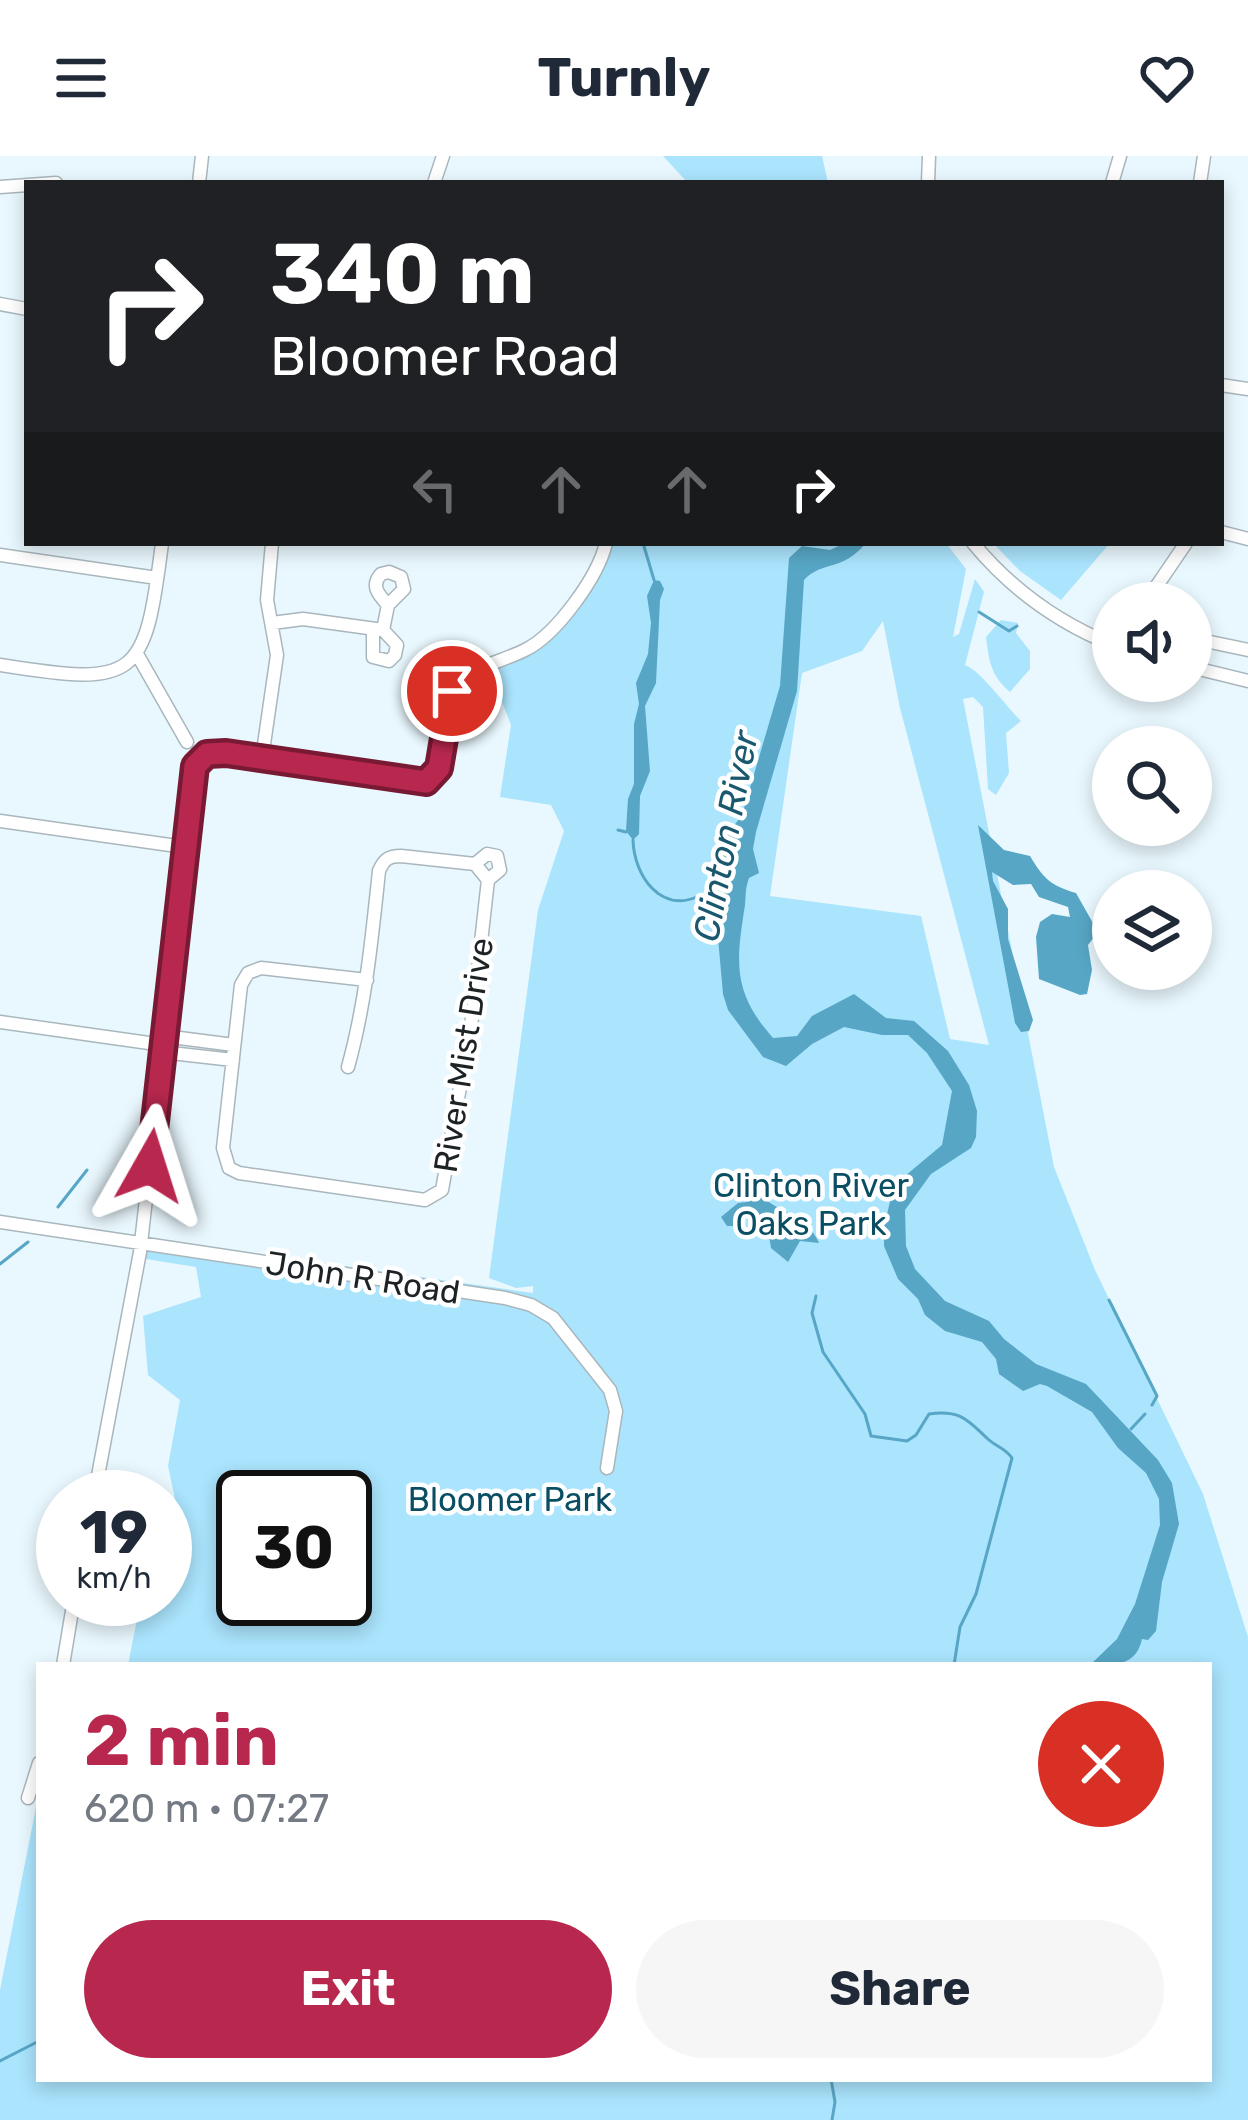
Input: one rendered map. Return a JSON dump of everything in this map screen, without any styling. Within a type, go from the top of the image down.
[{"type":"street","points":[[0,665],[82,678],[106,674],[137,654],[151,624],[162,546]]},
{"type":"street","points":[[262,758],[276,665],[267,592],[272,546]]},
{"type":"street","points":[[99,1470],[141,1242],[192,776],[198,761],[212,752],[413,782],[430,780],[441,760],[455,684],[523,651],[548,633],[590,580],[605,546]]},
{"type":"street","points":[[977,546],[1040,606],[1092,634]]},
{"type":"street","points":[[1159,582],[1184,546]]},
{"type":"street","points":[[0,555],[158,578]]},
{"type":"street","points":[[272,623],[303,619],[378,630],[388,605]]},
{"type":"street","points":[[1212,642],[1248,650]]},
{"type":"street","points":[[137,654],[187,742]]},
{"type":"street","points":[[1212,673],[1248,682]]},
{"type":"street","points":[[0,821],[184,847]]},
{"type":"street","points":[[348,1066],[367,980],[379,871],[386,859],[401,856],[475,864],[488,854],[497,856],[500,871],[488,880],[475,864]]},
{"type":"street","name":"River Mist Drive","points":[[367,980],[251,970],[241,985],[223,1156],[233,1170],[425,1200],[437,1195],[446,1177],[470,1034],[488,880]]},
{"type":"street","points":[[0,1022],[164,1044],[232,1060]]},
{"type":"street","points":[[164,1044],[234,1045]]},
{"type":"street","name":"John R Road","points":[[0,1222],[505,1298],[542,1311],[560,1325],[615,1400],[608,1468]]},
{"type":"street","points":[[64,1662],[70,1626]]},
{"type":"street","points":[[28,1798],[36,1772]]},
{"type":"green space","points":[[663,156],[822,156],[827,180],[685,180]]},
{"type":"green space","points":[[604,546],[948,546],[966,569],[953,637],[959,634],[975,579],[984,592],[965,665],[1021,721],[1006,733],[1009,773],[996,795],[988,789],[983,707],[973,697],[963,699],[1054,1167],[1095,1270],[1203,1494],[1248,1637],[1248,2120],[0,2120],[0,1990],[36,1807],[36,2082],[1212,2082],[1212,1662],[129,1662],[136,1626],[192,1626],[192,1470],[169,1470],[180,1400],[148,1375],[143,1316],[201,1297],[196,1267],[140,1258],[143,1237],[533,1293],[533,1286],[516,1288],[489,1278],[538,910],[564,831],[551,805],[500,797],[511,725],[490,671],[556,624]],"holes":[[[883,621],[900,708],[989,1045],[950,1039],[921,916],[770,896],[802,673],[862,651]]]},
{"type":"green space","points":[[996,546],[1107,546],[1061,600],[1020,571]]},
{"type":"green space","points":[[1001,620],[1018,623],[1016,633],[1030,651],[1030,669],[1010,692],[992,667],[986,637]]},
{"type":"shaded area","points":[[802,546],[830,550],[863,546],[804,580],[797,691],[756,832],[753,849],[759,873],[749,878],[746,889],[740,976],[750,1006],[773,1038],[797,1036],[812,1016],[854,994],[886,1018],[914,1021],[948,1051],[969,1085],[977,1111],[976,1137],[971,1148],[931,1174],[905,1210],[906,1246],[915,1269],[945,1301],[989,1321],[1036,1364],[1086,1384],[1158,1460],[1172,1483],[1179,1524],[1162,1582],[1156,1631],[1148,1640],[1142,1639],[1135,1654],[1124,1662],[1093,1662],[1117,1639],[1135,1604],[1160,1525],[1159,1499],[1146,1473],[1118,1448],[1092,1412],[1047,1386],[1023,1391],[999,1374],[996,1359],[982,1342],[945,1331],[925,1315],[918,1299],[898,1279],[884,1246],[892,1193],[899,1181],[942,1145],[952,1091],[927,1053],[908,1035],[844,1027],[812,1044],[786,1066],[763,1057],[728,1010],[723,994],[718,938],[728,871],[714,852],[742,815],[780,686],[789,558]]},
{"type":"shaded area","points":[[654,580],[664,589],[656,683],[645,706],[650,771],[640,796],[639,834],[633,840],[626,831],[634,784],[636,683],[648,654],[647,596]]},
{"type":"shaded area","points":[[978,825],[1004,850],[1030,856],[1048,880],[1076,893],[1092,921],[1087,994],[1039,979],[1036,937],[1040,922],[1052,914],[1070,917],[1068,907],[1039,897],[1031,884],[1013,885],[992,872],[1008,909],[1008,939],[1033,1020],[1029,1031],[1021,1032],[1015,1023]]},
{"type":"shaded area","points":[[755,1183],[767,1200],[804,1223],[819,1243],[800,1241],[788,1262],[771,1248],[769,1236],[784,1232],[768,1217],[750,1216],[738,1226],[727,1226],[721,1217],[746,1202],[743,1187]]},
{"type":"waterway","points":[[644,546],[654,580]]},
{"type":"waterway","points":[[979,612],[1009,631],[1017,626]]},
{"type":"waterway","points":[[618,830],[626,832]]},
{"type":"waterway","name":"Clinton River","points":[[633,840],[638,866],[652,888],[673,900],[699,896],[706,902],[708,918],[720,917]]},
{"type":"waterway","points":[[58,1207],[87,1170]]},
{"type":"waterway","points":[[0,1264],[28,1242]]},
{"type":"waterway","points":[[816,1296],[812,1313],[823,1352],[865,1414],[871,1436],[907,1441],[929,1414],[949,1413],[970,1423],[1012,1458],[976,1594],[960,1627],[954,1662]]},
{"type":"waterway","points":[[1109,1300],[1157,1396],[1152,1405]]},
{"type":"waterway","points":[[1131,1429],[1145,1414]]},
{"type":"waterway","points":[[0,2061],[36,2043]]},
{"type":"waterway","points":[[832,2082],[832,2120]]},
{"type":"route","points":[[150,1166],[192,776],[198,761],[212,752],[226,753],[426,782],[439,768],[452,691]]},
{"type":"park label","name":"Clinton River Oaks Park","points":[[811,1204]]},
{"type":"park label","name":"Bloomer Park","points":[[510,1499]]}]
